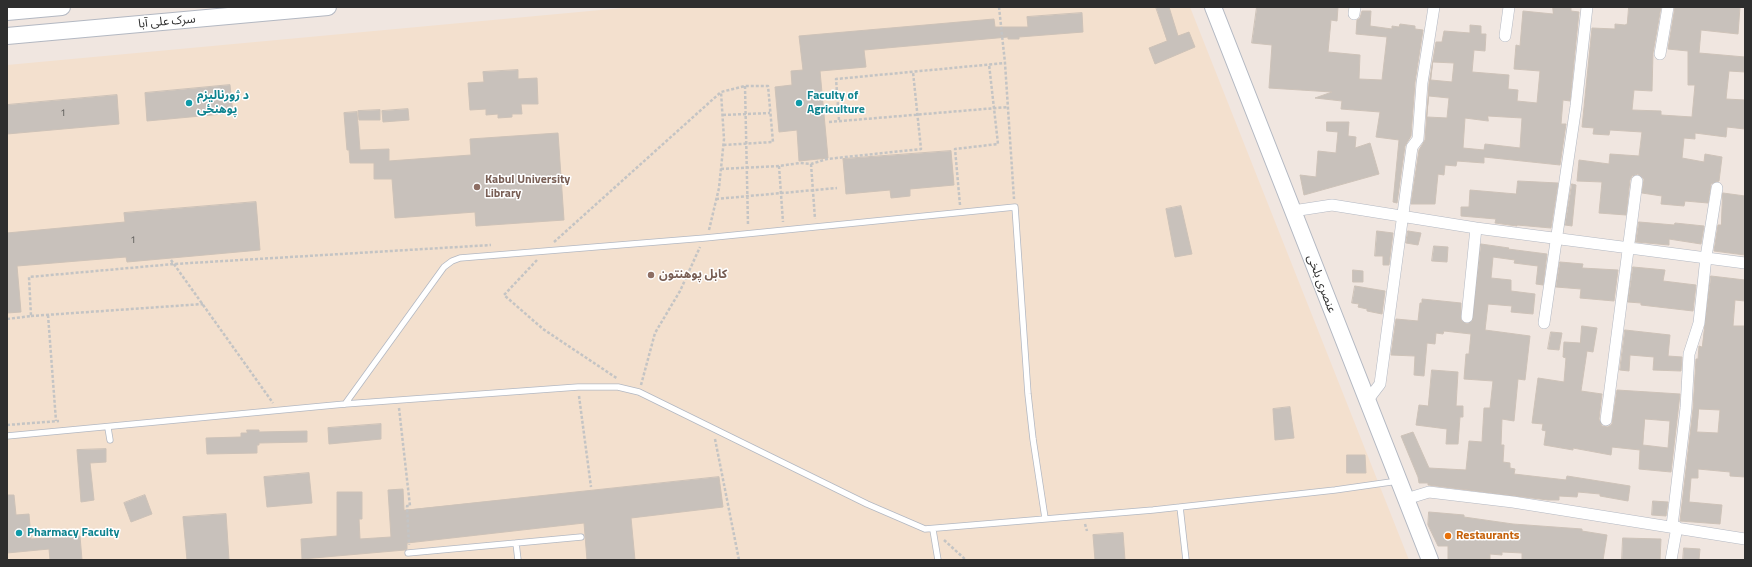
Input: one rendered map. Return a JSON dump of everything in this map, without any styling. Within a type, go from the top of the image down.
[{"type":"street","points":[[7,12],[62,7]]},
{"type":"street","name":"سرک علی آبا","points":[[7,36],[328,7]]},
{"type":"street","name":"عنصری بلخی","points":[[1213,7],[1430,560]]},
{"type":"street","points":[[1367,401],[1380,384],[1412,147],[1418,139],[1422,83],[1434,7]]},
{"type":"street","points":[[1505,36],[1509,7]]},
{"type":"street","points":[[1544,323],[1576,106],[1587,7]]},
{"type":"street","points":[[1660,54],[1668,7]]},
{"type":"street","points":[[1606,420],[1637,181]]},
{"type":"street","points":[[1671,560],[1686,408],[1689,354],[1699,323],[1706,257],[1717,188]]},
{"type":"street","points":[[1293,211],[1332,205],[1476,228],[1745,263]]},
{"type":"street","points":[[1467,317],[1476,228]]},
{"type":"street","points":[[1406,499],[1429,492],[1512,502],[1745,539]]},
{"type":"lane","points":[[345,404],[444,267],[452,260],[475,256],[705,238],[1015,207],[1028,394],[1045,518]]},
{"type":"lane","points":[[7,436],[108,428],[345,404],[578,387],[618,388],[639,392],[867,504],[925,529],[934,530],[1045,518],[1180,507],[1336,490],[1398,481]]},
{"type":"lane","points":[[108,428],[110,440]]},
{"type":"lane","points":[[1180,507],[1186,560]]},
{"type":"lane","points":[[934,530],[938,560]]},
{"type":"lane","points":[[408,553],[581,537]]},
{"type":"lane","points":[[516,543],[518,560]]},
{"type":"path","points":[[999,7],[1005,63],[1015,207]]},
{"type":"path","points":[[839,120],[836,79],[1005,63]]},
{"type":"path","points":[[960,206],[955,149],[998,144],[989,64]]},
{"type":"path","points":[[721,170],[800,163],[811,164],[827,159],[920,149],[913,72]]},
{"type":"path","points":[[721,92],[745,86],[768,86],[773,142],[723,145]]},
{"type":"path","points":[[745,86],[748,225]]},
{"type":"path","points":[[829,122],[1008,107]]},
{"type":"path","points":[[723,116],[770,113]]},
{"type":"path","points":[[811,164],[816,220]]},
{"type":"path","points":[[779,166],[783,222]]},
{"type":"path","points":[[716,199],[837,188]]},
{"type":"path","points":[[31,316],[29,277],[174,264],[451,248]]},
{"type":"path","points":[[171,260],[274,405]]},
{"type":"path","points":[[7,319],[203,304]]},
{"type":"path","points":[[48,315],[56,421]]},
{"type":"path","points":[[578,387],[591,487]]},
{"type":"path","points":[[399,401],[410,506],[407,506],[410,539],[408,553]]},
{"type":"path","points":[[713,429],[739,560]]},
{"type":"path","points":[[934,530],[966,560]]},
{"type":"shaded area","name":"کابل پوهنتون","points":[[633,7],[1190,7],[1409,560],[7,560],[7,65]]},
{"type":"building","points":[[1156,7],[1169,7],[1178,36],[1189,32],[1195,47],[1155,64],[1149,48],[1167,41]]},
{"type":"building","points":[[1257,7],[1338,7],[1337,21],[1331,20],[1328,52],[1360,55],[1359,79],[1382,80],[1387,37],[1356,34],[1357,20],[1360,18],[1362,11],[1371,11],[1370,26],[1392,29],[1392,26],[1399,27],[1400,24],[1415,26],[1415,29],[1423,30],[1415,82],[1411,136],[1405,146],[1397,203],[1393,202],[1399,140],[1376,137],[1380,112],[1341,109],[1342,101],[1315,98],[1332,92],[1269,88],[1272,45],[1252,43]]},
{"type":"building","points":[[1553,7],[1571,7],[1571,11],[1579,12],[1570,101],[1563,100],[1561,124],[1566,124],[1560,165],[1484,157],[1484,163],[1457,161],[1456,166],[1445,165],[1444,175],[1438,174],[1435,204],[1411,204],[1419,150],[1425,140],[1429,84],[1436,42],[1442,42],[1444,31],[1470,33],[1470,25],[1481,26],[1481,34],[1486,34],[1485,51],[1474,50],[1472,72],[1509,75],[1508,89],[1518,90],[1517,101],[1537,103],[1540,71],[1514,69],[1516,45],[1520,46],[1523,11],[1553,14]],"holes":[[[1433,62],[1454,63],[1452,82],[1431,80]],[[1429,96],[1449,98],[1447,118],[1427,117]],[[1488,116],[1522,118],[1520,148],[1485,144],[1484,150],[1463,148],[1465,118],[1488,121]]]},
{"type":"building","points":[[1629,7],[1661,7],[1653,53],[1652,91],[1634,90],[1632,110],[1661,111],[1661,115],[1692,117],[1695,85],[1688,85],[1688,51],[1668,49],[1675,7],[1740,7],[1738,34],[1701,30],[1699,53],[1745,57],[1745,72],[1729,71],[1726,99],[1745,100],[1745,129],[1727,127],[1726,137],[1695,133],[1695,139],[1684,138],[1682,158],[1704,162],[1705,154],[1722,157],[1719,181],[1711,184],[1708,203],[1685,201],[1684,206],[1661,204],[1662,196],[1642,193],[1644,179],[1638,174],[1632,176],[1630,180],[1626,215],[1599,213],[1602,182],[1577,181],[1579,160],[1609,164],[1610,154],[1639,156],[1642,132],[1610,130],[1609,135],[1593,134],[1594,128],[1582,127],[1592,28],[1615,29],[1615,24],[1627,24]]},
{"type":"building","name":"Faculty of Agriculture","points":[[1082,13],[1083,32],[1019,37],[1019,39],[1008,39],[1008,37],[864,50],[866,67],[820,71],[828,158],[799,161],[797,130],[779,132],[775,87],[792,85],[791,71],[803,70],[799,36],[994,19],[995,27],[1028,27],[1027,17]]},
{"type":"building","points":[[518,70],[518,79],[537,78],[538,104],[521,104],[522,114],[512,114],[512,117],[498,118],[498,114],[486,115],[486,109],[470,110],[468,83],[484,82],[483,72]]},
{"type":"building","name":"د ژورنالیزم پوهنحٔی","points":[[230,85],[233,113],[147,121],[145,93]]},
{"type":"building","points":[[117,95],[119,124],[7,134],[7,105]]},
{"type":"building","points":[[408,109],[409,120],[383,122],[382,111]]},
{"type":"building","points":[[380,110],[380,120],[359,120],[358,111]]},
{"type":"building","name":"Kabul University Library","points":[[357,112],[360,150],[389,149],[389,161],[471,155],[470,139],[558,133],[564,220],[476,226],[475,212],[395,218],[392,179],[374,179],[374,163],[350,163],[349,150],[347,150],[344,113]]},
{"type":"building","points":[[1327,122],[1349,122],[1348,136],[1356,137],[1355,148],[1370,143],[1379,174],[1304,195],[1300,175],[1316,177],[1318,151],[1336,153],[1338,132],[1327,131]]},
{"type":"building","points":[[951,151],[954,185],[910,189],[910,196],[891,198],[890,190],[846,194],[843,159]]},
{"type":"building","points":[[1518,181],[1558,183],[1551,228],[1517,226],[1495,223],[1496,219],[1461,216],[1461,207],[1469,207],[1470,190],[1516,194]]},
{"type":"building","points":[[1572,184],[1576,185],[1572,226],[1565,225]]},
{"type":"building","points":[[1723,193],[1745,196],[1745,255],[1714,251],[1718,225],[1721,225]]},
{"type":"building","points":[[256,202],[260,250],[127,262],[126,257],[17,266],[21,312],[7,313],[7,233],[125,222],[124,213]]},
{"type":"building","points":[[1181,206],[1192,254],[1175,257],[1166,209]]},
{"type":"building","points":[[1639,222],[1674,225],[1675,223],[1704,226],[1701,244],[1669,239],[1669,245],[1636,242]]},
{"type":"building","points":[[1377,231],[1393,233],[1389,265],[1383,265],[1383,256],[1375,256]]},
{"type":"building","points":[[1408,231],[1421,233],[1418,245],[1406,243]]},
{"type":"building","points":[[1481,244],[1547,254],[1543,285],[1536,284],[1538,266],[1514,263],[1515,260],[1493,257],[1491,278],[1511,280],[1511,291],[1535,294],[1533,314],[1511,312],[1512,306],[1488,304],[1485,330],[1530,336],[1525,380],[1518,379],[1514,421],[1502,419],[1501,445],[1504,445],[1503,462],[1510,463],[1510,468],[1515,469],[1514,474],[1566,480],[1567,476],[1630,486],[1628,501],[1600,496],[1600,494],[1578,492],[1577,497],[1559,496],[1559,500],[1548,500],[1419,483],[1418,477],[1401,436],[1413,432],[1429,468],[1466,470],[1469,441],[1482,442],[1484,408],[1490,408],[1493,381],[1464,379],[1466,354],[1469,354],[1471,334],[1444,331],[1443,334],[1436,333],[1435,344],[1427,343],[1424,376],[1414,375],[1415,356],[1391,355],[1396,319],[1418,321],[1420,303],[1422,303],[1422,299],[1461,303],[1461,320],[1467,324],[1472,321]]},
{"type":"building","points":[[1434,246],[1448,247],[1447,262],[1432,261]]},
{"type":"building","points":[[1560,262],[1583,264],[1582,268],[1618,270],[1614,301],[1580,298],[1581,289],[1556,287]]},
{"type":"building","points":[[1633,267],[1665,270],[1663,281],[1696,285],[1693,311],[1628,302]]},
{"type":"building","points":[[1353,270],[1363,271],[1363,282],[1353,282]]},
{"type":"building","points":[[1711,276],[1745,280],[1745,301],[1735,300],[1733,326],[1745,326],[1745,477],[1730,476],[1730,472],[1698,469],[1698,478],[1691,478],[1689,502],[1722,505],[1720,524],[1680,521],[1693,409],[1696,359],[1698,359],[1699,346],[1702,347]],"holes":[[[1699,409],[1720,410],[1718,433],[1697,432]]]},
{"type":"building","points":[[1355,286],[1385,291],[1382,314],[1367,311],[1367,309],[1358,307],[1359,304],[1352,303]]},
{"type":"building","points":[[1582,326],[1597,328],[1593,352],[1587,351],[1581,391],[1602,394],[1599,419],[1602,426],[1608,427],[1612,424],[1617,390],[1680,394],[1671,472],[1639,469],[1640,450],[1612,447],[1611,455],[1573,448],[1573,450],[1544,445],[1546,431],[1542,430],[1543,424],[1532,423],[1538,378],[1564,382],[1566,358],[1563,357],[1564,342],[1580,343]],"holes":[[[1645,419],[1670,421],[1668,448],[1643,445]]]},
{"type":"building","points":[[1625,330],[1670,335],[1668,356],[1682,357],[1681,371],[1653,370],[1654,357],[1630,355],[1629,371],[1620,370]]},
{"type":"building","points":[[1551,332],[1562,333],[1559,350],[1548,349]]},
{"type":"building","points":[[1432,370],[1458,372],[1456,406],[1463,406],[1463,417],[1460,417],[1458,444],[1446,444],[1447,429],[1416,425],[1419,405],[1428,406]]},
{"type":"building","points":[[1290,407],[1294,438],[1275,440],[1273,409]]},
{"type":"building","points":[[381,424],[381,439],[329,444],[328,428]]},
{"type":"building","points":[[247,430],[259,430],[259,432],[307,431],[307,442],[259,443],[259,445],[257,445],[257,453],[207,454],[206,438],[241,437],[241,433],[247,433]]},
{"type":"building","points":[[106,449],[106,462],[90,463],[94,500],[81,502],[77,450]]},
{"type":"building","points":[[1347,455],[1365,455],[1366,473],[1347,473]]},
{"type":"building","points":[[309,473],[312,503],[267,507],[264,477]]},
{"type":"building","points":[[719,477],[723,507],[631,518],[635,560],[587,560],[584,523],[407,543],[407,549],[405,550],[302,559],[301,539],[337,536],[337,492],[362,492],[362,519],[359,519],[360,539],[391,537],[388,490],[403,489],[404,510]]},
{"type":"building","points":[[7,495],[14,495],[16,515],[29,514],[31,539],[80,536],[82,560],[50,560],[49,549],[7,553]]},
{"type":"building","points":[[145,495],[152,514],[131,522],[124,503]]},
{"type":"building","points":[[1653,501],[1668,502],[1666,516],[1652,515]]},
{"type":"building","points":[[1429,512],[1464,515],[1464,517],[1513,524],[1582,529],[1582,531],[1607,535],[1603,560],[1522,560],[1522,553],[1502,552],[1502,555],[1490,554],[1490,559],[1448,560],[1448,546],[1438,546],[1428,525]]},
{"type":"building","points":[[226,514],[229,560],[187,560],[183,517]]},
{"type":"building","points":[[1123,533],[1125,560],[1095,560],[1093,535]]},
{"type":"building","points":[[1623,538],[1661,539],[1660,560],[1622,560]]},
{"type":"building","points":[[1684,548],[1700,549],[1699,560],[1683,560]]},
{"type":"place","name":"د ژورنالیزم پوهنحٔی","points":[[189,103]]},
{"type":"place","name":"Faculty of Agriculture","points":[[799,103]]},
{"type":"place","name":"Kabul University Library","points":[[477,187]]},
{"type":"place","name":"کابل پوهنتون","points":[[651,275]]},
{"type":"place","name":"Pharmacy Faculty","points":[[19,533]]},
{"type":"place","name":"Restaurants","points":[[1448,536]]}]
